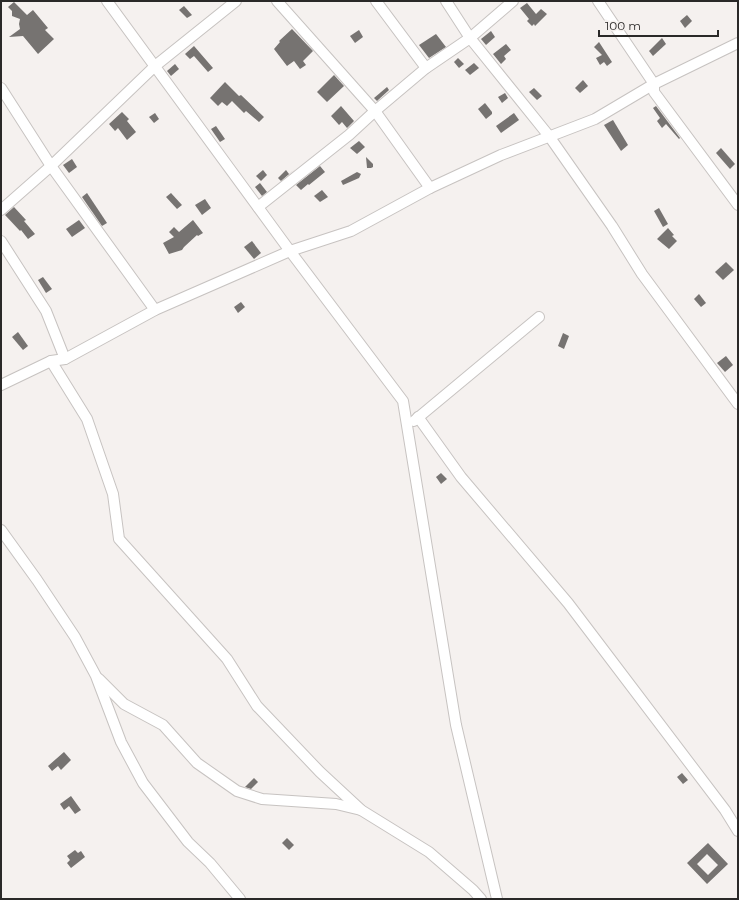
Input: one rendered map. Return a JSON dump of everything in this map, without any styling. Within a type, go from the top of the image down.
[{"type":"street","points":[[107,1],[290,251],[403,401],[456,725],[497,899]]},
{"type":"street","points":[[1,210],[52,166],[155,66],[236,1]]},
{"type":"street","points":[[277,1],[374,111],[430,188]]},
{"type":"street","points":[[376,1],[426,68]]},
{"type":"street","points":[[446,1],[470,38],[549,136],[612,226],[642,274],[738,404]]},
{"type":"street","points":[[258,207],[348,135],[374,111],[426,68],[470,38],[513,1]]},
{"type":"street","points":[[598,1],[654,84],[654,92],[738,205]]},
{"type":"street","points":[[1,385],[51,360],[65,360],[155,310],[290,251],[351,231],[430,188],[501,155],[595,119],[654,84],[738,43]]},
{"type":"street","points":[[1,88],[52,166],[155,310]]},
{"type":"street","points":[[1,241],[46,311],[65,360]]},
{"type":"street","points":[[408,426],[539,317]]},
{"type":"street","points":[[51,360],[87,419],[113,494],[119,538],[227,659],[257,706],[320,772],[361,810],[429,852],[473,890],[481,899]]},
{"type":"street","points":[[418,417],[461,477],[568,603],[725,810],[738,831]]},
{"type":"street","points":[[1,530],[75,637],[96,676],[121,742],[143,783],[188,842],[210,863],[240,899]]},
{"type":"street","points":[[96,676],[124,704],[163,725],[197,764],[238,791],[262,799],[336,804],[361,810]]},
{"type":"building","points":[[14,2],[27,15],[33,10],[48,28],[45,30],[54,39],[38,54],[23,36],[9,37],[20,29],[20,19],[12,16],[12,11],[8,7]]},
{"type":"building","points":[[527,3],[536,14],[541,9],[547,14],[535,26],[534,24],[532,26],[527,21],[529,19],[520,8]]},
{"type":"building","points":[[184,6],[192,15],[187,18],[179,10]]},
{"type":"building","points":[[687,15],[692,21],[685,28],[680,21]]},
{"type":"building","points":[[292,29],[313,51],[303,61],[306,65],[300,69],[294,61],[287,66],[274,49],[280,42],[279,41]]},
{"type":"building","points":[[359,30],[363,37],[355,43],[350,36]]},
{"type":"building","points":[[491,31],[495,37],[486,45],[481,39]]},
{"type":"building","points":[[436,34],[446,47],[429,58],[419,45]]},
{"type":"building","points":[[662,38],[666,44],[653,56],[649,51]]},
{"type":"building","points":[[599,42],[612,62],[607,66],[604,62],[600,65],[596,58],[602,55],[594,47]]},
{"type":"building","points":[[506,44],[511,50],[504,56],[506,59],[501,64],[493,54]]},
{"type":"building","points":[[194,46],[213,68],[208,72],[194,56],[190,59],[185,54]]},
{"type":"building","points":[[458,58],[464,64],[459,68],[454,62]]},
{"type":"building","points":[[474,63],[479,68],[470,75],[465,70]]},
{"type":"building","points":[[175,64],[179,69],[171,76],[167,71]]},
{"type":"building","points":[[334,75],[344,86],[327,102],[317,92]]},
{"type":"building","points":[[583,80],[588,86],[580,93],[575,88]]},
{"type":"building","points":[[225,82],[264,117],[259,122],[246,111],[244,113],[232,101],[227,106],[222,102],[218,106],[210,98]]},
{"type":"building","points":[[387,87],[389,90],[377,101],[374,98]]},
{"type":"building","points":[[534,88],[542,96],[537,100],[529,92]]},
{"type":"building","points":[[505,93],[508,98],[502,103],[498,97]]},
{"type":"building","points":[[485,103],[492,112],[492,114],[486,119],[478,109]]},
{"type":"building","points":[[341,106],[354,121],[347,128],[342,122],[339,125],[331,116]]},
{"type":"building","points":[[656,106],[680,138],[679,139],[666,124],[662,128],[657,121],[660,118],[653,108]]},
{"type":"building","points":[[122,112],[129,119],[127,121],[136,132],[127,140],[118,128],[115,131],[109,124]]},
{"type":"building","points":[[155,113],[159,119],[154,123],[149,117]]},
{"type":"building","points":[[514,113],[519,120],[501,133],[496,126]]},
{"type":"building","points":[[613,120],[628,145],[621,151],[604,125]]},
{"type":"building","points":[[216,126],[225,139],[220,142],[211,129]]},
{"type":"building","points":[[359,141],[365,147],[357,154],[350,148]]},
{"type":"building","points":[[721,148],[735,164],[730,169],[716,153]]},
{"type":"building","points":[[366,157],[373,164],[373,167],[367,168]]},
{"type":"building","points":[[72,159],[77,167],[69,173],[63,165]]},
{"type":"building","points":[[320,166],[325,172],[309,185],[308,184],[301,190],[296,185]]},
{"type":"building","points":[[295,169],[281,181],[278,178],[286,170],[289,174]]},
{"type":"building","points":[[263,170],[267,175],[261,181],[256,176]]},
{"type":"building","points":[[357,172],[361,174],[359,178],[343,185],[341,181]]},
{"type":"building","points":[[260,183],[267,192],[262,196],[255,187]]},
{"type":"building","points":[[322,190],[328,197],[320,202],[314,196]]},
{"type":"building","points":[[87,193],[107,223],[102,226],[82,197]]},
{"type":"building","points":[[171,193],[182,205],[177,209],[166,197]]},
{"type":"building","points":[[205,199],[211,208],[202,215],[195,205]]},
{"type":"building","points":[[14,207],[26,220],[24,221],[35,234],[28,239],[5,215]]},
{"type":"building","points":[[659,208],[668,224],[663,227],[654,211]]},
{"type":"building","points":[[79,220],[85,228],[72,237],[66,229]]},
{"type":"building","points":[[193,220],[203,233],[198,236],[197,235],[182,250],[169,254],[163,243],[174,237],[169,232],[174,227],[179,232]]},
{"type":"building","points":[[668,228],[674,235],[672,236],[677,241],[669,249],[657,239]]},
{"type":"building","points":[[252,241],[261,253],[254,259],[244,247]]},
{"type":"building","points":[[726,262],[734,270],[723,280],[715,272]]},
{"type":"building","points":[[43,277],[52,289],[46,293],[38,280]]},
{"type":"building","points":[[699,294],[706,303],[701,307],[694,299]]},
{"type":"building","points":[[241,302],[245,307],[238,313],[234,307]]},
{"type":"building","points":[[18,332],[28,346],[23,350],[12,337]]},
{"type":"building","points":[[563,333],[569,336],[564,349],[558,346]]},
{"type":"building","points":[[726,356],[733,365],[725,372],[717,363]]},
{"type":"building","points":[[441,473],[447,479],[441,484],[436,477]]},
{"type":"building","points":[[64,752],[71,760],[61,770],[58,766],[52,771],[48,766]]},
{"type":"building","points":[[682,773],[688,780],[683,784],[677,777]]},
{"type":"building","points":[[254,778],[258,782],[251,789],[245,787]]},
{"type":"building","points":[[71,796],[81,810],[75,814],[69,806],[64,810],[60,804]]},
{"type":"building","points":[[287,838],[294,845],[289,850],[282,843]]},
{"type":"building","points":[[708,843],[728,864],[707,884],[687,863]],"holes":[[[707,854],[718,865],[708,875],[697,864]]]},
{"type":"building","points":[[75,850],[78,853],[81,851],[85,857],[71,868],[67,863],[70,860],[67,856]]}]
